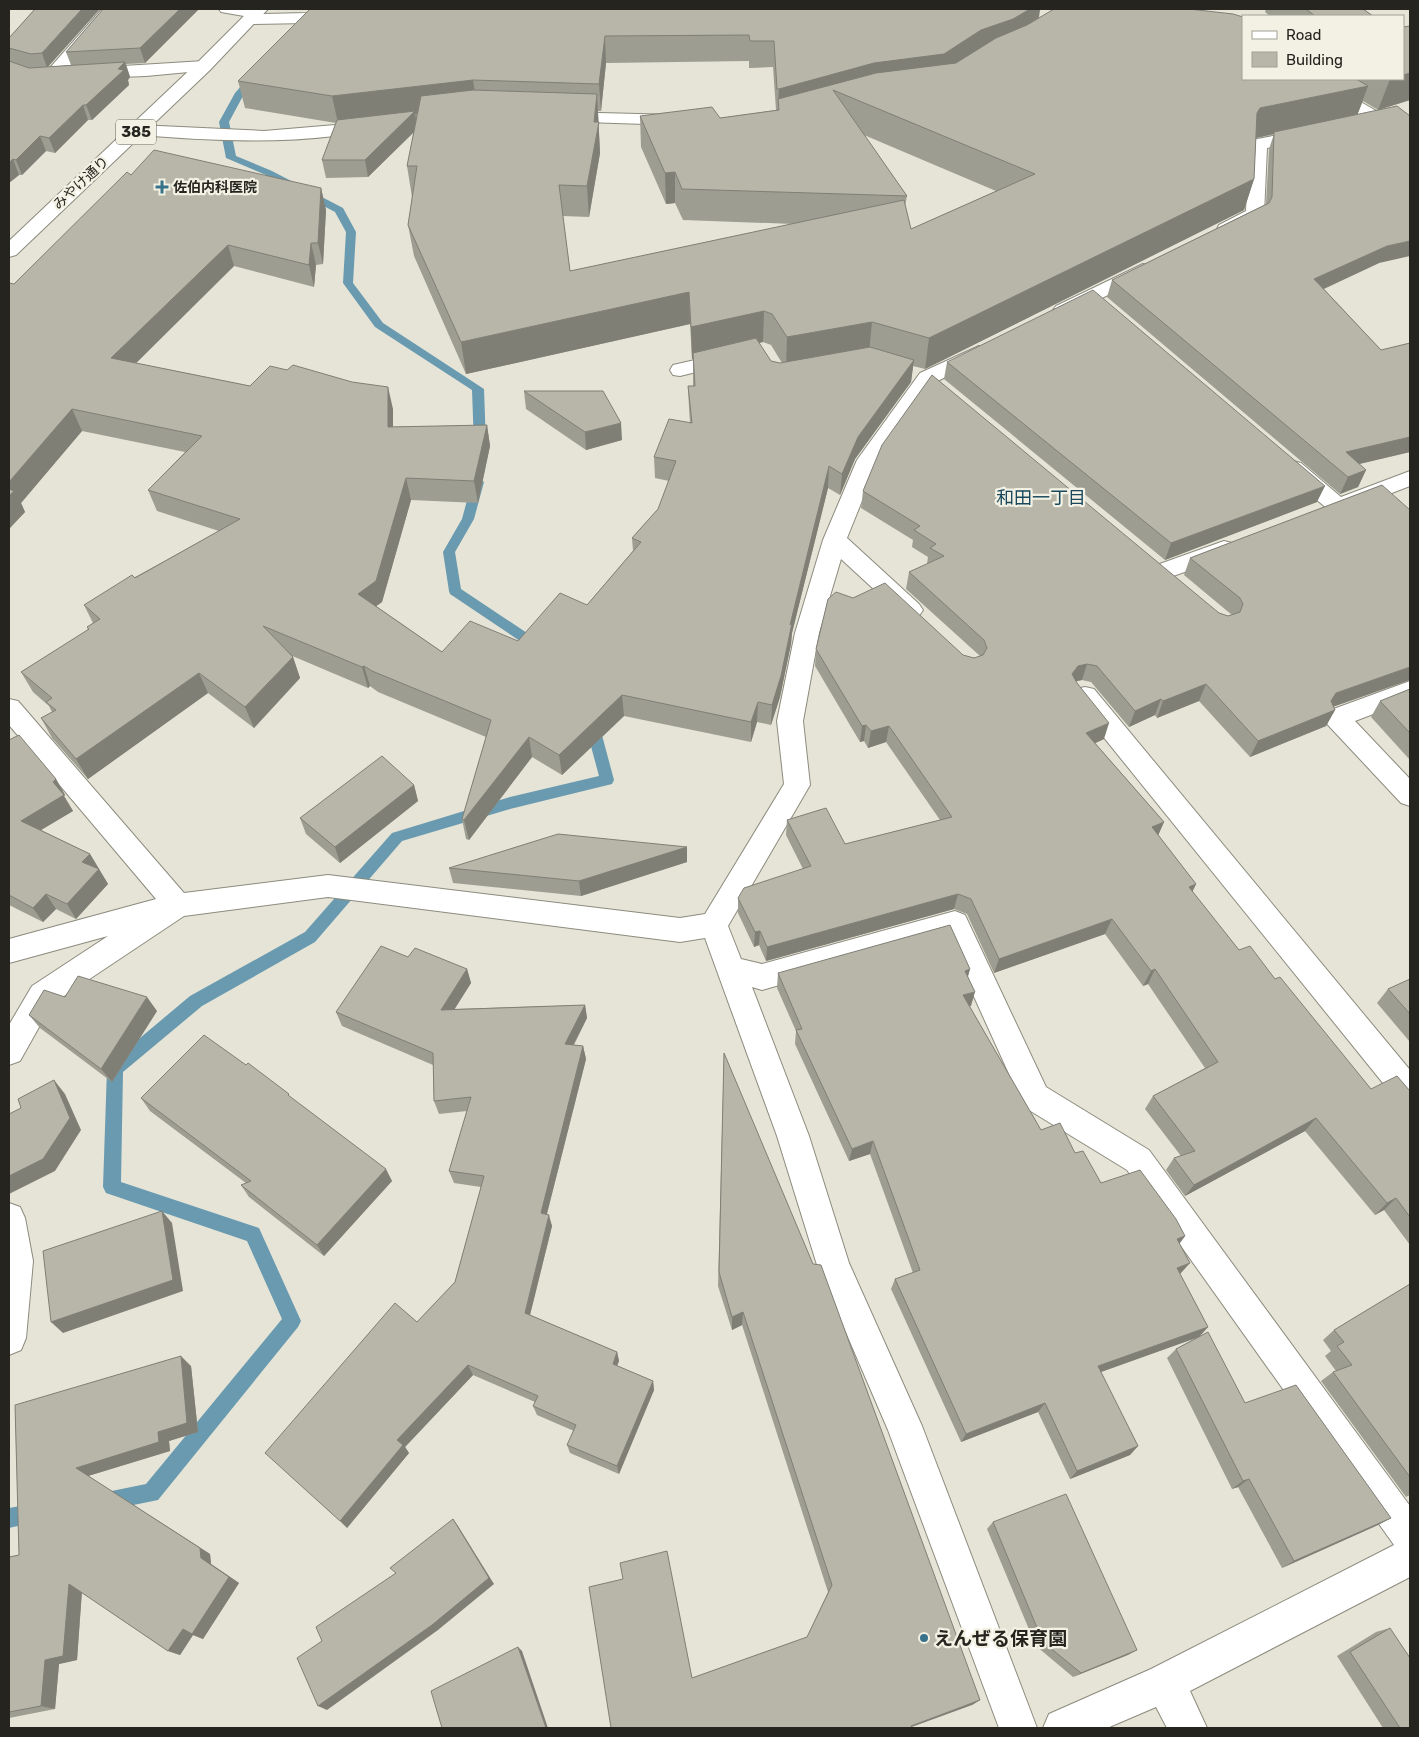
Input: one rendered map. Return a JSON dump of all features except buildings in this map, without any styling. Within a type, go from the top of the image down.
[{"type":"main road","points":[[54,74],[110,9]]},
{"type":"main road","points":[[227,9],[255,14],[308,18],[341,9]]},
{"type":"main road","name":"みやけ通り","points":[[9,251],[138,130],[255,14]]},
{"type":"main road","points":[[35,76],[146,71],[204,66]]},
{"type":"main road","points":[[1204,240],[1256,214],[1258,144],[1391,117],[1310,80]]},
{"type":"main road","points":[[545,116],[691,120]]},
{"type":"main road","points":[[138,130],[202,135],[256,136],[305,134],[391,124]]},
{"type":"main road","points":[[1039,322],[1099,302],[1160,262]]},
{"type":"main road","points":[[714,925],[797,785],[790,721],[807,633],[835,540],[868,460],[926,380],[1005,339]]},
{"type":"main road","points":[[680,370],[753,352]]},
{"type":"main road","points":[[1278,455],[1328,509],[1410,478]]},
{"type":"main road","points":[[835,540],[927,625]]},
{"type":"main road","points":[[1162,572],[1245,541]]},
{"type":"main road","points":[[1410,690],[1337,718],[1410,796]]},
{"type":"main road","points":[[1082,691],[1410,1093]]},
{"type":"main road","points":[[9,708],[178,906]]},
{"type":"main road","points":[[9,951],[178,906],[328,886],[680,930],[714,925]]},
{"type":"main road","points":[[9,1052],[42,995],[178,906]]},
{"type":"main road","points":[[730,969],[762,976],[955,923],[1035,1097],[1138,1160],[1410,1536]]},
{"type":"main road","points":[[714,925],[794,1136],[833,1265],[904,1426],[1018,1728]]},
{"type":"main road","points":[[9,1218],[17,1261],[9,1338]]},
{"type":"main road","points":[[1063,1728],[1165,1683],[1410,1557]]},
{"type":"main road","points":[[1165,1683],[1188,1728]]},
{"type":"waterway","points":[[254,77],[240,93],[224,122],[231,158],[269,173],[339,210],[351,232],[348,283],[379,325],[478,389],[480,445]]},
{"type":"waterway","points":[[478,482],[468,519],[449,552],[455,591],[537,646]]},
{"type":"waterway","points":[[104,1501],[151,1493],[292,1321],[253,1234],[112,1187],[115,1069],[196,1001],[310,937],[397,837],[510,803],[607,780],[592,724]]},
{"type":"waterway","points":[[9,1518],[37,1513]]},
{"type":"place","name":"佐伯内科医院","points":[[162,187]]},
{"type":"place","name":"えんぜる保育園","points":[[924,1638]]},
{"type":"district","name":"和田一丁目","points":[[1041,498]]}]
